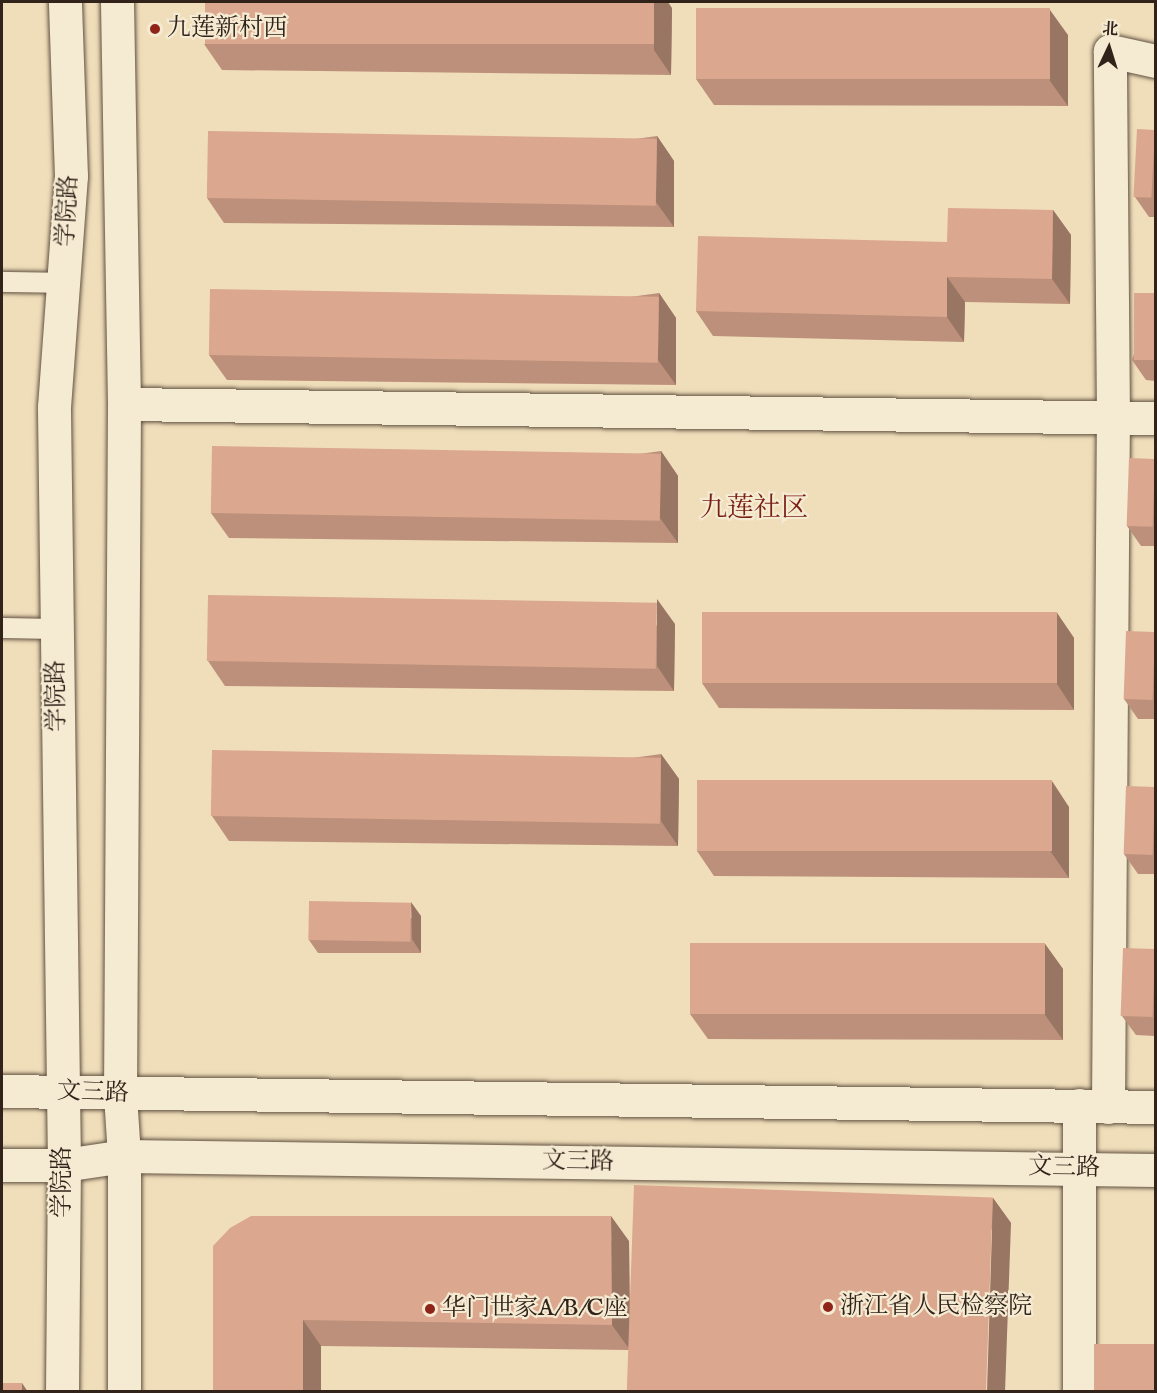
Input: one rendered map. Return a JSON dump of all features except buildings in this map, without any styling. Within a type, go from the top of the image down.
[{"type":"main road","name":"学院路","points":[[62,1392],[64,1165],[54,406],[71,176],[65,2]]},
{"type":"main road","name":"学院路","points":[[117,2],[124,404],[120,1095],[124,1156],[124,1392]]},
{"type":"main road","points":[[1079,1392],[1078,1168],[1094,1106],[1113,416],[1110,51],[1155,61]]},
{"type":"main road","points":[[124,404],[1155,418]]},
{"type":"main road","name":"文三路","points":[[2,1091],[62,1091],[120,1095],[1155,1107]]},
{"type":"main road","name":"文三路","points":[[2,1165],[64,1165],[124,1156],[1155,1170]]},
{"type":"lane","points":[[2,282],[63,283]]},
{"type":"lane","points":[[2,628],[57,629]]},
{"type":"place","name":"九莲新村西","points":[[155,29]]},
{"type":"place","name":"浙江省人民检察院","points":[[828,1307]]},
{"type":"place","name":"华门世家A/B/C座","points":[[430,1309]]},
{"type":"district","name":"九莲社区","points":[[754,510]]}]
